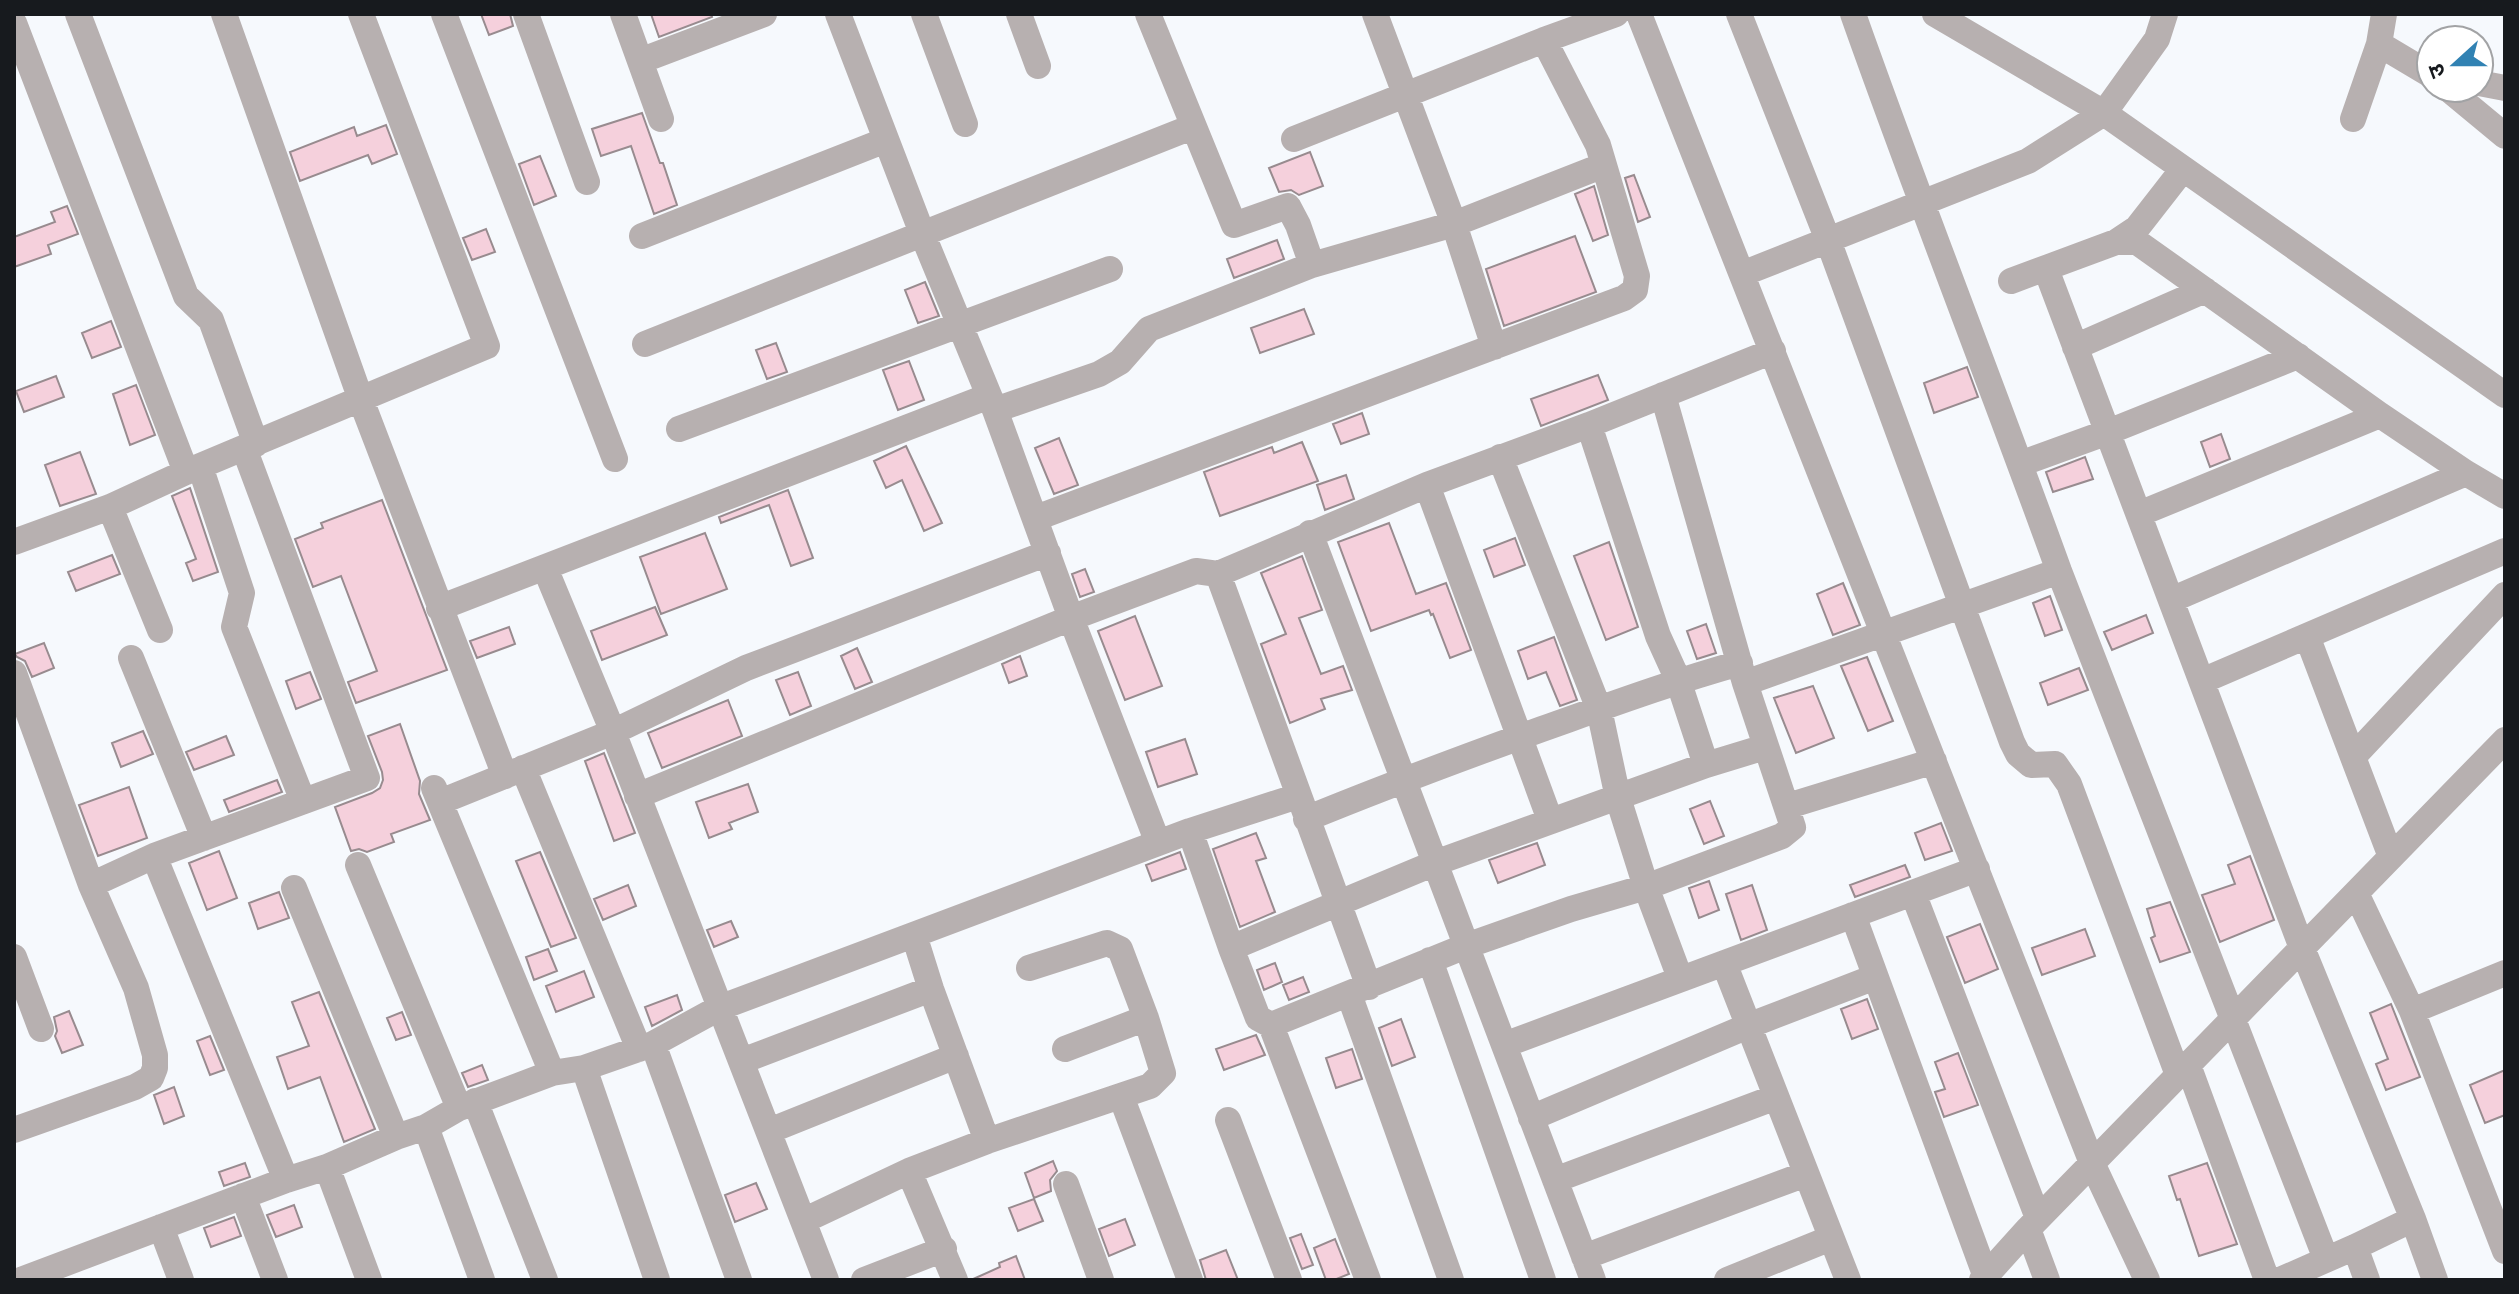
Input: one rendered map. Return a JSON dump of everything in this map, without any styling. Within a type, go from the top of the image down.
[{"type":"street","points":[[78,14],[186,296],[211,320],[250,446],[367,778],[154,856],[91,885]]},
{"type":"street","points":[[224,14],[361,400],[439,608],[646,1046],[739,1280]]},
{"type":"street","points":[[14,542],[110,507],[487,346],[361,14]]},
{"type":"street","points":[[444,14],[615,459]]},
{"type":"street","points":[[526,14],[587,182]]},
{"type":"street","points":[[623,14],[661,119]]},
{"type":"street","points":[[640,61],[764,14]]},
{"type":"street","points":[[838,14],[922,233],[992,403],[1158,843]]},
{"type":"street","points":[[924,14],[965,124]]},
{"type":"street","points":[[1019,14],[1038,66]]},
{"type":"street","points":[[1148,14],[1234,225],[1288,206],[1312,265]]},
{"type":"street","points":[[1375,14],[1454,224],[1494,347]]},
{"type":"street","points":[[1294,139],[1616,14]]},
{"type":"street","points":[[1639,14],[2092,1163],[2147,1280]]},
{"type":"street","points":[[1739,14],[1828,240],[2018,754],[2031,765],[2055,764],[2069,784],[2267,1280]]},
{"type":"street","points":[[1853,14],[1921,205],[2059,571],[2326,1259]]},
{"type":"street","points":[[1935,14],[2104,113],[2500,383]]},
{"type":"street","points":[[1742,274],[2028,161],[2104,113],[2157,39],[2165,14]]},
{"type":"street","points":[[2353,119],[2379,44],[2384,14]]},
{"type":"street","points":[[14,23],[242,593],[234,627],[303,801]]},
{"type":"street","points":[[1036,518],[1624,298],[1635,290],[1637,276],[1598,145],[1544,40]]},
{"type":"street","points":[[2379,44],[2415,65]]},
{"type":"street","points":[[2466,104],[2505,136]]},
{"type":"street","points":[[645,344],[1192,127]]},
{"type":"street","points":[[642,236],[886,140]]},
{"type":"street","points":[[439,608],[992,403],[1099,374],[1120,362],[1149,329],[1312,265],[1454,224],[1604,165]]},
{"type":"street","points":[[2011,281],[2116,242],[2137,228],[2183,169]]},
{"type":"street","points":[[2116,242],[2137,242],[2380,415],[2505,496]]},
{"type":"street","points":[[679,429],[1110,269]]},
{"type":"street","points":[[2046,269],[2302,948],[2435,1280]]},
{"type":"street","points":[[2075,347],[2205,290]]},
{"type":"street","points":[[637,796],[1071,618],[1196,571],[1218,574],[1427,485],[1589,425],[1773,351]]},
{"type":"street","points":[[2020,464],[2298,356]]},
{"type":"street","points":[[1271,1025],[1466,946],[1571,909],[1646,887],[1782,836],[1793,827],[1742,673],[1663,395]]},
{"type":"street","points":[[2139,514],[2380,415]]},
{"type":"street","points":[[1589,425],[1658,636],[1678,680],[1706,765]]},
{"type":"street","points":[[1500,457],[1599,709],[1618,798],[1646,887],[1680,978]]},
{"type":"street","points":[[2171,600],[2466,473]]},
{"type":"street","points":[[1427,485],[1550,820]]},
{"type":"street","points":[[110,507],[160,630]]},
{"type":"street","points":[[1310,533],[1588,1269],[1806,1174]]},
{"type":"street","points":[[2202,681],[2505,551]]},
{"type":"street","points":[[552,1073],[437,794],[514,772],[613,732],[746,668],[1048,553]]},
{"type":"street","points":[[545,568],[613,732],[826,1280]]},
{"type":"street","points":[[21,1280],[70,1271],[161,1227],[327,1167],[426,1127],[467,1105],[552,1073],[584,1068],[646,1046],[719,1008],[1190,831],[1302,807],[1403,779],[1678,680],[1742,673],[1884,634],[2059,571]]},
{"type":"street","points":[[1218,574],[1338,902],[1359,990],[1451,1280]]},
{"type":"street","points":[[2353,757],[2505,595]]},
{"type":"street","points":[[2307,636],[2391,857]]},
{"type":"street","points":[[131,658],[204,838]]},
{"type":"street","points":[[14,673],[91,885],[136,988],[155,1055],[151,1078],[135,1087],[14,1130]]},
{"type":"street","points":[[1853,915],[1984,1278],[2092,1163],[2505,740]]},
{"type":"street","points":[[1231,948],[1435,863],[1706,765],[1765,747]]},
{"type":"street","points":[[1788,806],[1934,761]]},
{"type":"street","points":[[1190,831],[1258,1018],[1271,1025],[1368,1280]]},
{"type":"street","points":[[154,856],[286,1180]]},
{"type":"street","points":[[358,865],[545,1280]]},
{"type":"street","points":[[1504,1045],[1977,869]]},
{"type":"street","points":[[294,888],[396,1137]]},
{"type":"street","points":[[1913,893],[2033,1224],[2047,1280]]},
{"type":"street","points":[[2356,893],[2412,1011],[2505,1251]]},
{"type":"street","points":[[914,935],[987,1141]]},
{"type":"street","points":[[803,1221],[909,1171],[1150,1086],[1163,1073],[1120,949],[1107,943],[1029,968]]},
{"type":"street","points":[[14,957],[41,1029]]},
{"type":"street","points":[[1430,960],[1543,1280]]},
{"type":"street","points":[[1724,963],[1848,1280]]},
{"type":"street","points":[[2412,1011],[2505,973]]},
{"type":"street","points":[[1531,1118],[1748,1026],[1875,977]]},
{"type":"street","points":[[742,1061],[931,989]]},
{"type":"street","points":[[1065,1049],[1146,1018]]},
{"type":"street","points":[[769,1131],[956,1056]]},
{"type":"street","points":[[584,1068],[657,1280]]},
{"type":"street","points":[[1121,1096],[1190,1280]]},
{"type":"street","points":[[1555,1180],[1776,1097]]},
{"type":"street","points":[[1228,1120],[1289,1280]]},
{"type":"street","points":[[426,1127],[482,1280]]},
{"type":"street","points":[[327,1167],[369,1280]]},
{"type":"street","points":[[909,1171],[955,1280]]},
{"type":"street","points":[[1066,1184],[1101,1280]]},
{"type":"street","points":[[243,1196],[275,1280]]},
{"type":"street","points":[[2280,1280],[2413,1219]]},
{"type":"street","points":[[161,1227],[181,1280]]},
{"type":"street","points":[[1727,1280],[1831,1238]]},
{"type":"street","points":[[2355,1247],[2367,1280]]},
{"type":"street","points":[[864,1280],[944,1249]]},
{"type":"building","points":[[481,14],[510,14],[513,26],[489,35]]},
{"type":"building","points":[[651,14],[711,14],[712,17],[659,37]]},
{"type":"building","points":[[642,113],[677,205],[654,214],[631,146],[601,156],[592,129]]},
{"type":"building","points":[[386,125],[397,154],[372,164],[368,155],[300,181],[290,152],[354,127],[357,136]]},
{"type":"building","points":[[1310,152],[1323,186],[1299,195],[1291,190],[1279,192],[1269,168]]},
{"type":"building","points":[[540,156],[556,196],[534,205],[519,164]]},
{"type":"building","points":[[1634,175],[1650,217],[1638,222],[1625,178]]},
{"type":"building","points":[[1594,186],[1608,235],[1593,241],[1575,194]]},
{"type":"building","points":[[67,206],[78,234],[48,245],[51,254],[14,267],[14,237],[55,222],[51,212]]},
{"type":"building","points":[[486,229],[495,252],[472,260],[463,238]]},
{"type":"building","points":[[1575,236],[1596,292],[1504,326],[1486,269]]},
{"type":"building","points":[[1277,240],[1284,259],[1234,278],[1227,259]]},
{"type":"building","points":[[925,282],[939,316],[918,323],[905,290]]},
{"type":"building","points":[[1304,309],[1314,334],[1260,353],[1251,328]]},
{"type":"building","points":[[111,321],[121,347],[92,358],[82,333]]},
{"type":"building","points":[[776,343],[787,372],[767,379],[756,350]]},
{"type":"building","points":[[909,361],[924,400],[898,410],[883,370]]},
{"type":"building","points":[[1967,367],[1978,397],[1934,413],[1924,383]]},
{"type":"building","points":[[1598,375],[1608,400],[1541,426],[1531,399]]},
{"type":"building","points":[[56,376],[64,397],[24,412],[16,391]]},
{"type":"building","points":[[136,385],[155,435],[130,445],[113,394]]},
{"type":"building","points":[[1362,413],[1369,434],[1341,444],[1333,424]]},
{"type":"building","points":[[2221,434],[2230,459],[2210,467],[2201,442]]},
{"type":"building","points":[[1059,438],[1078,485],[1054,494],[1035,448]]},
{"type":"building","points":[[1302,442],[1318,481],[1220,516],[1204,472],[1272,447],[1274,453]]},
{"type":"building","points":[[906,446],[942,523],[924,531],[902,480],[886,488],[874,461]]},
{"type":"building","points":[[80,452],[96,494],[60,506],[45,465]]},
{"type":"building","points":[[2085,457],[2093,479],[2053,492],[2046,472]]},
{"type":"building","points":[[1346,475],[1354,499],[1325,510],[1317,485]]},
{"type":"building","points":[[190,488],[218,572],[193,581],[186,563],[196,559],[172,496]]},
{"type":"building","points":[[788,490],[813,558],[791,566],[769,505],[721,523],[719,517]]},
{"type":"building","points":[[382,500],[447,670],[356,703],[348,682],[377,671],[341,576],[313,587],[295,539],[323,528],[321,523]]},
{"type":"building","points":[[1389,523],[1416,594],[1446,583],[1471,650],[1450,658],[1429,610],[1371,631],[1338,542]]},
{"type":"building","points":[[705,533],[727,589],[661,614],[640,557]]},
{"type":"building","points":[[1515,538],[1525,565],[1494,577],[1484,550]]},
{"type":"building","points":[[1609,542],[1638,627],[1606,640],[1574,556]]},
{"type":"building","points":[[112,555],[120,574],[76,591],[68,572]]},
{"type":"building","points":[[1302,556],[1322,610],[1299,618],[1321,674],[1343,666],[1352,690],[1321,699],[1325,709],[1290,723],[1261,644],[1286,634],[1261,573]]},
{"type":"building","points":[[1085,569],[1094,592],[1080,597],[1072,574]]},
{"type":"building","points":[[1843,583],[1860,625],[1833,635],[1817,594]]},
{"type":"building","points":[[2050,596],[2062,630],[2045,636],[2033,603]]},
{"type":"building","points":[[655,607],[667,635],[602,660],[591,631]]},
{"type":"building","points":[[2146,615],[2153,633],[2112,650],[2104,632]]},
{"type":"building","points":[[1135,616],[1162,686],[1125,700],[1098,631]]},
{"type":"building","points":[[1706,624],[1716,653],[1697,659],[1687,631]]},
{"type":"building","points":[[509,627],[515,644],[477,658],[470,641]]},
{"type":"building","points":[[1554,637],[1577,700],[1560,706],[1546,672],[1528,679],[1518,651]]},
{"type":"building","points":[[44,643],[54,668],[32,677],[25,661],[15,654]]},
{"type":"building","points":[[857,648],[872,682],[855,689],[841,656]]},
{"type":"building","points":[[1020,656],[1027,676],[1009,683],[1002,664]]},
{"type":"building","points":[[1867,657],[1893,721],[1868,731],[1841,666]]},
{"type":"building","points":[[2079,668],[2088,690],[2048,705],[2040,683]]},
{"type":"building","points":[[310,672],[321,699],[296,709],[286,681]]},
{"type":"building","points":[[798,672],[811,706],[790,715],[776,680]]},
{"type":"building","points":[[1813,686],[1834,738],[1796,753],[1774,698]]},
{"type":"building","points":[[728,700],[742,736],[662,768],[648,733]]},
{"type":"building","points":[[400,724],[420,781],[419,794],[430,820],[391,834],[394,842],[367,852],[359,849],[351,851],[335,807],[380,788],[382,772],[368,736]]},
{"type":"building","points":[[143,731],[153,754],[121,767],[112,743]]},
{"type":"building","points":[[226,736],[234,755],[194,770],[186,752]]},
{"type":"building","points":[[1185,739],[1197,774],[1158,787],[1146,752]]},
{"type":"building","points":[[604,753],[635,833],[614,841],[585,761]]},
{"type":"building","points":[[277,780],[282,792],[229,812],[224,800]]},
{"type":"building","points":[[748,784],[758,812],[729,823],[732,829],[709,838],[696,802]]},
{"type":"building","points":[[129,787],[147,838],[98,856],[79,805]]},
{"type":"building","points":[[1710,801],[1724,836],[1704,844],[1690,809]]},
{"type":"building","points":[[1941,823],[1952,851],[1925,860],[1915,833]]},
{"type":"building","points":[[1256,833],[1266,858],[1256,861],[1275,912],[1240,927],[1213,849]]},
{"type":"building","points":[[1537,843],[1545,865],[1498,883],[1489,860]]},
{"type":"building","points":[[219,851],[237,898],[207,910],[189,863]]},
{"type":"building","points":[[540,852],[576,938],[551,947],[516,861]]},
{"type":"building","points":[[1180,852],[1186,869],[1152,881],[1146,865]]},
{"type":"building","points":[[2250,856],[2274,920],[2220,942],[2202,895],[2235,884],[2228,865]]},
{"type":"building","points":[[1905,865],[1910,877],[1855,897],[1850,885]]},
{"type":"building","points":[[1709,881],[1719,910],[1699,918],[1689,888]]},
{"type":"building","points":[[628,885],[636,906],[603,920],[594,899]]},
{"type":"building","points":[[1752,885],[1767,930],[1741,940],[1726,894]]},
{"type":"building","points":[[279,892],[289,918],[258,929],[249,903]]},
{"type":"building","points":[[2170,902],[2190,952],[2160,962],[2151,938],[2155,936],[2147,909]]},
{"type":"building","points":[[731,921],[738,937],[714,947],[707,930]]},
{"type":"building","points":[[1980,924],[1998,969],[1965,983],[1947,937]]},
{"type":"building","points":[[2085,929],[2095,956],[2042,975],[2032,948]]},
{"type":"building","points":[[548,949],[557,971],[534,980],[526,957]]},
{"type":"building","points":[[1275,963],[1282,982],[1264,990],[1257,970]]},
{"type":"building","points":[[584,971],[594,997],[556,1012],[546,986]]},
{"type":"building","points":[[1303,977],[1309,992],[1289,1000],[1283,985]]},
{"type":"building","points":[[319,992],[375,1129],[344,1142],[320,1077],[288,1089],[277,1057],[309,1046],[292,1002]]},
{"type":"building","points":[[677,995],[682,1010],[652,1026],[645,1007]]},
{"type":"building","points":[[1867,999],[1878,1029],[1852,1039],[1841,1009]]},
{"type":"building","points":[[2391,1004],[2420,1077],[2386,1090],[2376,1064],[2388,1059],[2370,1013]]},
{"type":"building","points":[[69,1011],[83,1045],[62,1053],[55,1036],[54,1017]]},
{"type":"building","points":[[402,1012],[411,1035],[396,1040],[387,1018]]},
{"type":"building","points":[[1401,1019],[1415,1057],[1392,1066],[1379,1028]]},
{"type":"building","points":[[1256,1035],[1265,1055],[1224,1070],[1216,1049]]},
{"type":"building","points":[[210,1036],[224,1070],[210,1075],[197,1041]]},
{"type":"building","points":[[1352,1049],[1362,1079],[1336,1088],[1326,1058]]},
{"type":"building","points":[[1958,1053],[1978,1105],[1944,1117],[1935,1092],[1945,1089],[1935,1062]]},
{"type":"building","points":[[482,1065],[488,1080],[468,1087],[462,1073]]},
{"type":"building","points":[[2505,1070],[2505,1115],[2485,1123],[2470,1085]]},
{"type":"building","points":[[174,1087],[184,1116],[164,1124],[154,1095]]},
{"type":"building","points":[[1053,1161],[1057,1171],[1050,1180],[1051,1191],[1034,1198],[1025,1173]]},
{"type":"building","points":[[245,1163],[250,1177],[224,1186],[219,1172]]},
{"type":"building","points":[[2207,1163],[2237,1244],[2199,1256],[2169,1176]]},
{"type":"building","points":[[756,1183],[767,1209],[735,1222],[725,1195]]},
{"type":"building","points":[[1034,1199],[1043,1221],[1018,1231],[1009,1208]]},
{"type":"building","points":[[294,1205],[302,1227],[276,1237],[267,1215]]},
{"type":"building","points":[[234,1217],[241,1236],[211,1247],[204,1228]]},
{"type":"building","points":[[1125,1219],[1135,1245],[1109,1256],[1099,1229]]},
{"type":"building","points":[[1301,1234],[1313,1265],[1302,1269],[1290,1238]]},
{"type":"building","points":[[1335,1239],[1349,1274],[1326,1280],[1314,1248]]},
{"type":"building","points":[[1226,1250],[1238,1280],[1206,1280],[1200,1260]]},
{"type":"building","points":[[1016,1256],[1025,1280],[971,1280],[1000,1267],[999,1263]]}]
